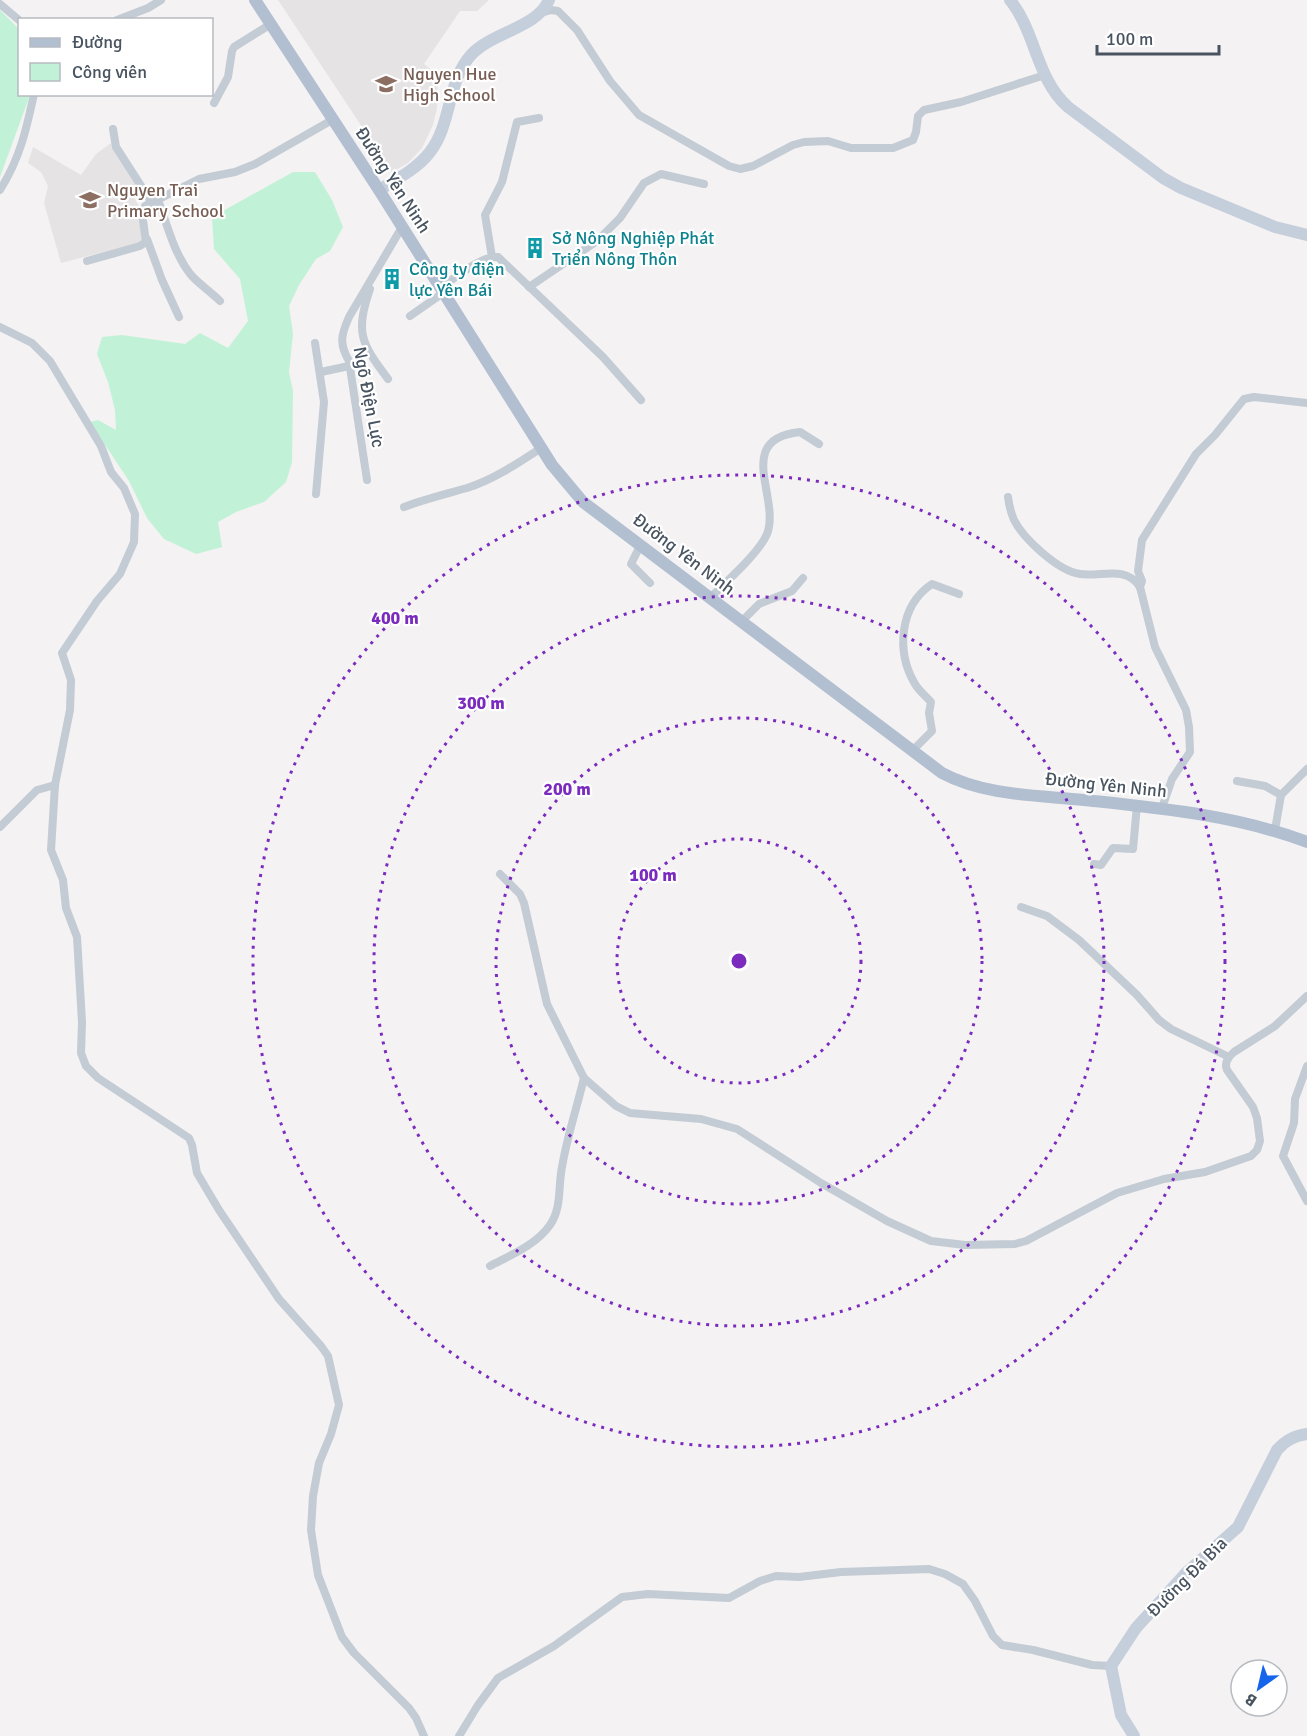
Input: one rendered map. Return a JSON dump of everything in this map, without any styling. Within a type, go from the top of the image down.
[{"type":"main road","name":"Đường Yên Ninh","points":[[255,0],[379,190],[552,465],[584,502],[942,773],[960,783],[1009,793],[1162,808],[1275,830],[1307,842]]},
{"type":"street","points":[[122,18],[161,0]]},
{"type":"street","points":[[541,13],[549,0]]},
{"type":"street","points":[[1010,0],[1020,14],[1052,90],[1068,107],[1171,183],[1275,227],[1307,235]]},
{"type":"street","points":[[0,4],[18,19]]},
{"type":"street","points":[[379,190],[416,166],[430,152],[438,140],[462,70],[470,56],[480,46],[541,13],[551,10],[558,11],[577,30],[610,81],[639,115],[734,168],[753,166],[793,145],[804,142],[828,141],[851,148],[893,148],[913,140],[918,116],[924,110],[961,102],[1045,75]]},
{"type":"street","points":[[214,103],[228,77],[234,47],[271,24]]},
{"type":"street","points":[[0,190],[18,157],[25,137],[34,96]]},
{"type":"street","points":[[492,257],[485,215],[502,182],[517,122],[539,118]]},
{"type":"street","points":[[179,317],[162,280],[147,238],[142,211],[145,206],[199,179],[245,168],[333,120]]},
{"type":"street","points":[[113,129],[116,147],[155,201],[185,265],[196,279],[220,301]]},
{"type":"street","points":[[529,287],[597,241],[620,218],[644,183],[661,174],[704,184]]},
{"type":"street","name":"Ngõ Điện Lực","points":[[368,480],[349,366],[342,349],[343,332],[402,227]]},
{"type":"street","points":[[87,261],[140,246],[146,242],[147,238]]},
{"type":"street","points":[[410,316],[482,261],[492,257],[501,260],[603,357],[641,400]]},
{"type":"street","points":[[377,269],[364,308],[363,339],[366,350],[388,379]]},
{"type":"street","points":[[0,327],[32,343],[50,361],[101,446],[111,472],[124,488],[135,514],[134,542],[120,574],[97,601],[62,653],[71,680],[70,710],[55,785],[51,850],[63,880],[66,908],[77,937],[83,1061],[98,1078],[189,1138],[197,1173],[219,1210],[279,1299],[328,1356],[339,1405],[331,1434],[319,1463],[313,1496],[311,1530],[318,1575],[342,1637],[354,1653],[409,1708],[424,1736]]},
{"type":"street","points":[[315,343],[324,402],[316,494]]},
{"type":"street","points":[[321,372],[349,366]]},
{"type":"street","points":[[1140,587],[1142,580],[1138,571],[1142,540],[1197,454],[1244,399],[1254,397],[1307,403]]},
{"type":"street","points":[[711,597],[757,549],[766,536],[770,516],[763,464],[768,448],[779,438],[800,432],[819,444]]},
{"type":"street","points":[[404,507],[469,487],[512,467],[541,448]]},
{"type":"street","points":[[1008,497],[1013,518],[1020,529],[1055,564],[1082,574],[1123,573],[1131,577],[1140,587],[1155,647],[1186,710],[1189,727],[1190,752],[1172,779],[1162,808]]},
{"type":"street","points":[[640,544],[631,564],[650,582]]},
{"type":"street","points":[[742,621],[759,604],[792,591],[803,578]]},
{"type":"street","points":[[913,750],[932,731],[929,713],[931,702],[916,687],[908,669],[903,642],[907,614],[910,606],[932,584],[959,594]]},
{"type":"street","points":[[1275,830],[1281,795],[1307,769]]},
{"type":"street","points":[[1237,781],[1265,786],[1281,795]]},
{"type":"street","points":[[0,827],[37,790],[55,785]]},
{"type":"street","points":[[1094,864],[1101,865],[1113,848],[1133,849],[1137,805]]},
{"type":"street","points":[[500,874],[520,894],[524,903],[547,1004],[584,1077],[616,1106],[630,1113],[701,1119],[737,1129],[821,1183],[887,1221],[932,1241],[965,1245],[1015,1244],[1033,1238],[1117,1193],[1164,1179],[1205,1172],[1251,1156],[1257,1150],[1260,1141],[1257,1118],[1253,1107],[1227,1070],[1226,1063],[1229,1057],[1275,1026],[1307,996]]},
{"type":"street","points":[[1021,907],[1047,916],[1079,940],[1137,995],[1159,1020],[1171,1029],[1229,1057]]},
{"type":"street","points":[[1307,1066],[1295,1099],[1294,1123],[1283,1156],[1307,1201]]},
{"type":"street","points":[[490,1266],[525,1248],[542,1235],[555,1216],[561,1168],[584,1077]]},
{"type":"street","name":"Đường Đá Bia","points":[[1111,1666],[1136,1628],[1186,1573],[1238,1527],[1282,1444],[1295,1436],[1307,1434]]},
{"type":"street","points":[[459,1736],[498,1678],[554,1646],[616,1600],[631,1594],[723,1599],[735,1596],[760,1581],[776,1576],[799,1577],[841,1572],[919,1568],[945,1574],[963,1584],[997,1641],[1008,1647],[1033,1650],[1092,1665],[1111,1666],[1121,1715],[1134,1736]]},
{"type":"shaded area","name":"Nguyen Hue High School","points":[[278,0],[489,0],[477,11],[460,11],[424,64],[438,75],[437,108],[433,125],[422,148],[408,163],[392,172]]},
{"type":"shaded area","name":"Nguyen Trai Primary School","points":[[111,143],[142,193],[134,198],[139,206],[142,242],[61,263],[44,203],[48,186],[41,172],[28,163],[33,147],[81,175],[96,154]]},
{"type":"green space","points":[[0,10],[18,28],[18,96],[30,96],[0,177]]},
{"type":"green space","points":[[293,172],[315,172],[332,200],[343,227],[330,251],[316,259],[289,306],[293,334],[289,372],[293,391],[292,462],[286,482],[264,502],[236,512],[218,522],[222,547],[196,554],[164,539],[147,518],[129,481],[90,422],[98,420],[116,430],[115,410],[108,382],[97,354],[102,337],[122,335],[185,344],[200,333],[228,348],[248,321],[240,279],[214,249],[212,217]]},
{"type":"place","name":"Nguyen Hue High School","points":[[386,84]]},
{"type":"place","name":"Nguyen Trai Primary School","points":[[90,200]]},
{"type":"place","name":"Sở Nông Nghiệp Phát Triển Nông Thôn","points":[[535,248]]},
{"type":"place","name":"Công ty điện lực Yên Bái","points":[[392,279]]}]
